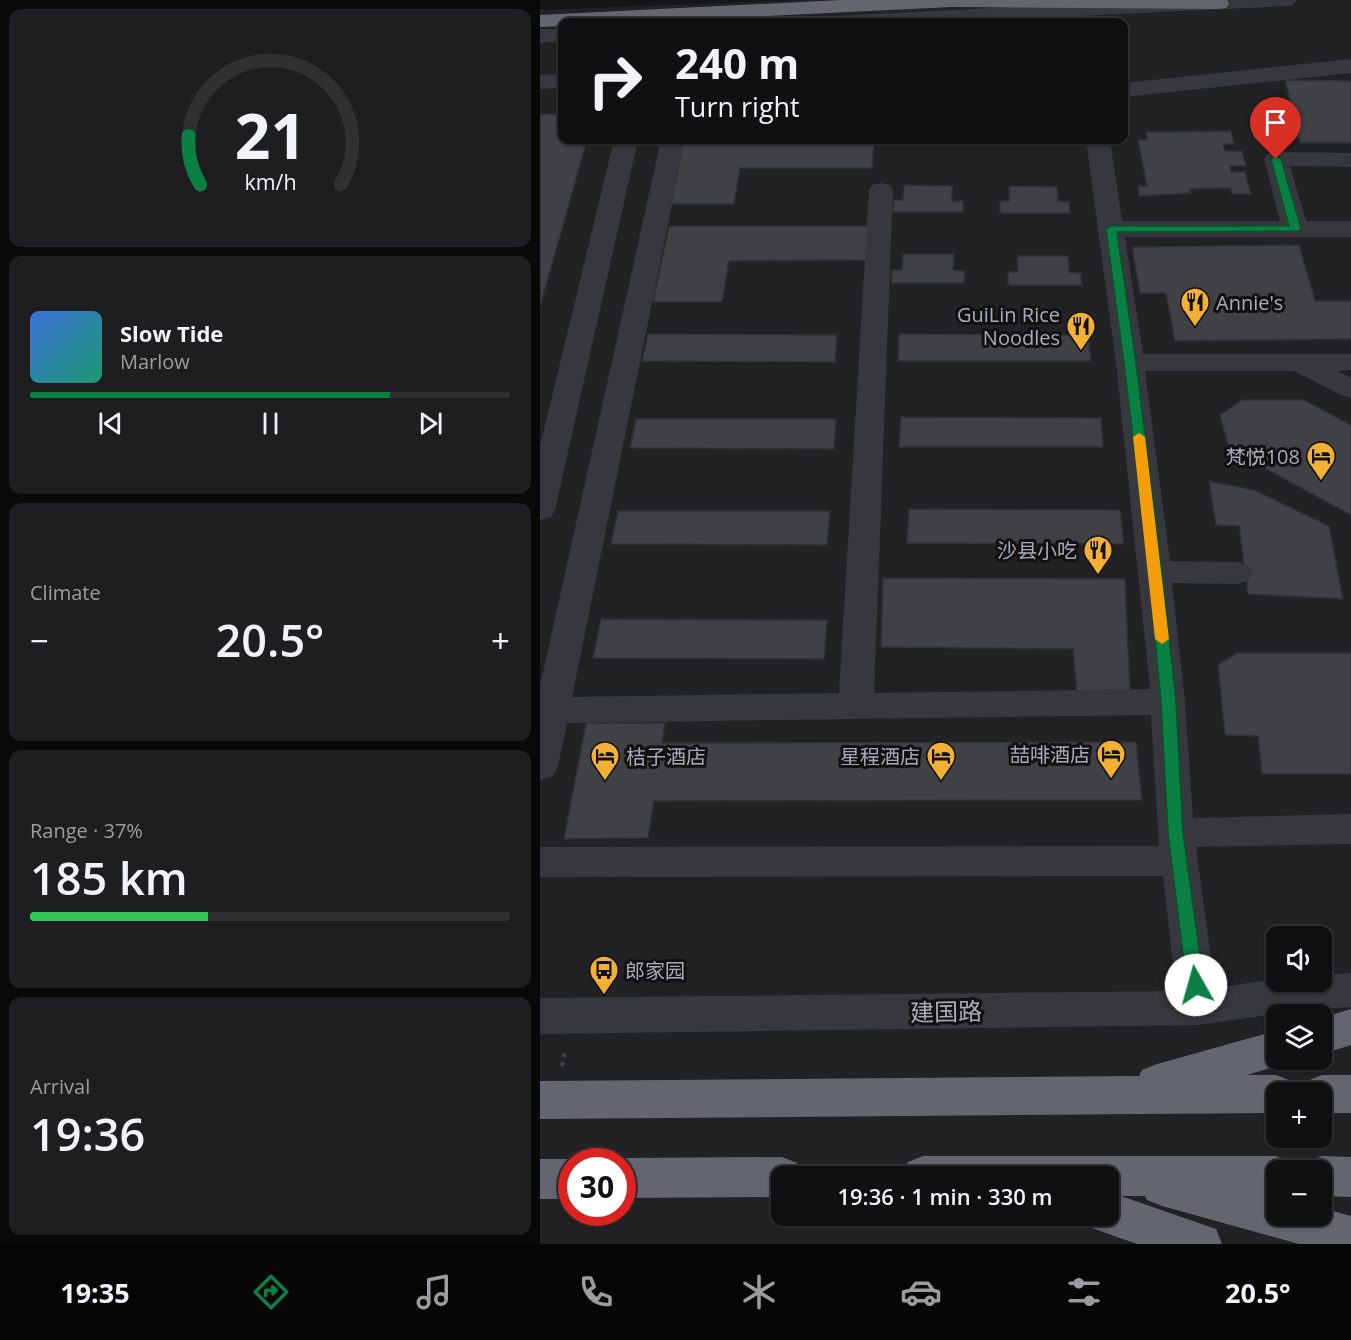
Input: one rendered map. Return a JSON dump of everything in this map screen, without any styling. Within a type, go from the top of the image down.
[{"type":"highway","points":[[540,2],[587,0]]},
{"type":"highway","points":[[602,18],[973,0]]},
{"type":"highway","points":[[950,1],[1218,3]]},
{"type":"highway","points":[[540,21],[558,20]]},
{"type":"highway","points":[[1332,1033],[1351,1027]]},
{"type":"highway","points":[[1118,1095],[1266,1052]]},
{"type":"highway","points":[[540,1100],[1266,1094]]},
{"type":"highway","points":[[1332,1094],[1351,1094]]},
{"type":"highway","points":[[1332,1176],[1351,1176]]},
{"type":"highway","points":[[636,1179],[771,1177]]},
{"type":"highway","points":[[1119,1193],[1266,1177]]},
{"type":"highway","points":[[540,1179],[558,1179]]},
{"type":"highway","points":[[1119,1195],[1351,1237]]},
{"type":"highway","points":[[1119,1198],[1200,1244]]},
{"type":"street","points":[[916,18],[1285,0]]},
{"type":"street","points":[[540,36],[558,35]]},
{"type":"street","points":[[1128,90],[1351,66]]},
{"type":"street","points":[[540,82],[558,81]]},
{"type":"street","points":[[540,510],[625,144]]},
{"type":"street","points":[[540,766],[672,144]]},
{"type":"street","points":[[1099,144],[1130,363],[1155,572],[1168,702],[1178,847],[1198,1008]]},
{"type":"street","points":[[1295,229],[1276,159],[1351,160]]},
{"type":"street","points":[[856,706],[881,190]]},
{"type":"street","points":[[1111,229],[1351,229]]},
{"type":"street","points":[[1299,362],[1351,389]]},
{"type":"street","points":[[1130,363],[1351,362]]},
{"type":"street","points":[[1155,572],[1237,573]]},
{"type":"street","points":[[551,710],[1168,702]]},
{"type":"street","points":[[540,862],[1178,847],[1351,829]]},
{"type":"street","name":"建国路","points":[[540,1016],[1198,1008],[1302,993],[1351,990]]},
{"type":"shaded area","points":[[800,0],[1351,0],[1351,1244],[540,1244],[540,10]]},
{"type":"building","points":[[1285,80],[1351,81],[1351,143],[1300,143]]},
{"type":"building","points":[[540,114],[558,114],[558,144],[586,144],[540,307]]},
{"type":"building","points":[[1231,131],[1234,144],[1223,144],[1225,151],[1242,151],[1246,166],[1230,166],[1231,172],[1245,172],[1251,194],[1232,194],[1230,188],[1190,189],[1191,193],[1139,196],[1138,186],[1147,186],[1138,140],[1147,140],[1146,132]]},
{"type":"building","points":[[682,144],[874,144],[872,168],[740,168],[734,204],[670,204]]},
{"type":"building","points":[[904,185],[952,186],[952,201],[963,201],[963,212],[893,212],[894,200],[903,200]]},
{"type":"building","points":[[1009,186],[1057,187],[1058,201],[1069,202],[1070,213],[1000,213],[1000,201],[1009,201]]},
{"type":"building","points":[[669,226],[872,226],[871,260],[729,261],[722,302],[653,302]]},
{"type":"building","points":[[1299,245],[1315,301],[1351,301],[1351,339],[1175,341],[1166,293],[1140,293],[1132,247]]},
{"type":"building","points":[[903,254],[954,254],[953,270],[965,271],[964,283],[891,283],[892,270],[902,270]]},
{"type":"building","points":[[1017,256],[1068,256],[1069,272],[1080,273],[1082,285],[1008,285],[1008,272],[1018,272]]},
{"type":"building","points":[[648,334],[837,335],[835,362],[642,361]]},
{"type":"building","points":[[899,334],[1088,335],[1091,361],[898,361]]},
{"type":"building","name":"梵悦108","points":[[1242,400],[1304,400],[1351,425],[1351,515],[1229,449],[1220,415]]},
{"type":"building","points":[[901,417],[1101,418],[1103,447],[899,447]]},
{"type":"building","points":[[636,419],[836,419],[834,449],[630,448]]},
{"type":"building","points":[[1209,481],[1254,490],[1329,526],[1343,599],[1248,594],[1239,526],[1216,525]]},
{"type":"building","points":[[909,509],[1120,510],[1124,544],[907,543]]},
{"type":"building","points":[[618,511],[830,511],[827,545],[611,544]]},
{"type":"building","points":[[883,578],[1125,579],[1130,693],[1077,694],[1073,649],[881,647]]},
{"type":"building","points":[[601,619],[827,620],[824,659],[593,658]]},
{"type":"building","points":[[1237,653],[1351,653],[1351,774],[1262,774],[1258,736],[1225,735],[1218,665]]},
{"type":"building","points":[[586,723],[665,723],[662,743],[1136,742],[1142,800],[654,801],[648,838],[564,839]]},
{"type":"slow traffic","points":[[1139,437],[1162,639]]},
{"type":"place","name":"Annie's","points":[[1195,328]]},
{"type":"place","name":"GuiLin Rice Noodles","points":[[1081,352]]},
{"type":"place","name":"梵悦108","points":[[1321,482]]},
{"type":"place","name":"沙县小吃","points":[[1098,576]]},
{"type":"place","name":"喆啡酒店","points":[[1111,780]]},
{"type":"place","name":"桔子酒店","points":[[605,782]]},
{"type":"place","name":"星程酒店","points":[[941,782]]},
{"type":"place","name":"郎家园","points":[[604,996]]},
{"type":"route","points":[[1196,985],[1176,833],[1168,702],[1155,572],[1111,229],[1295,229],[1276,159]]}]
